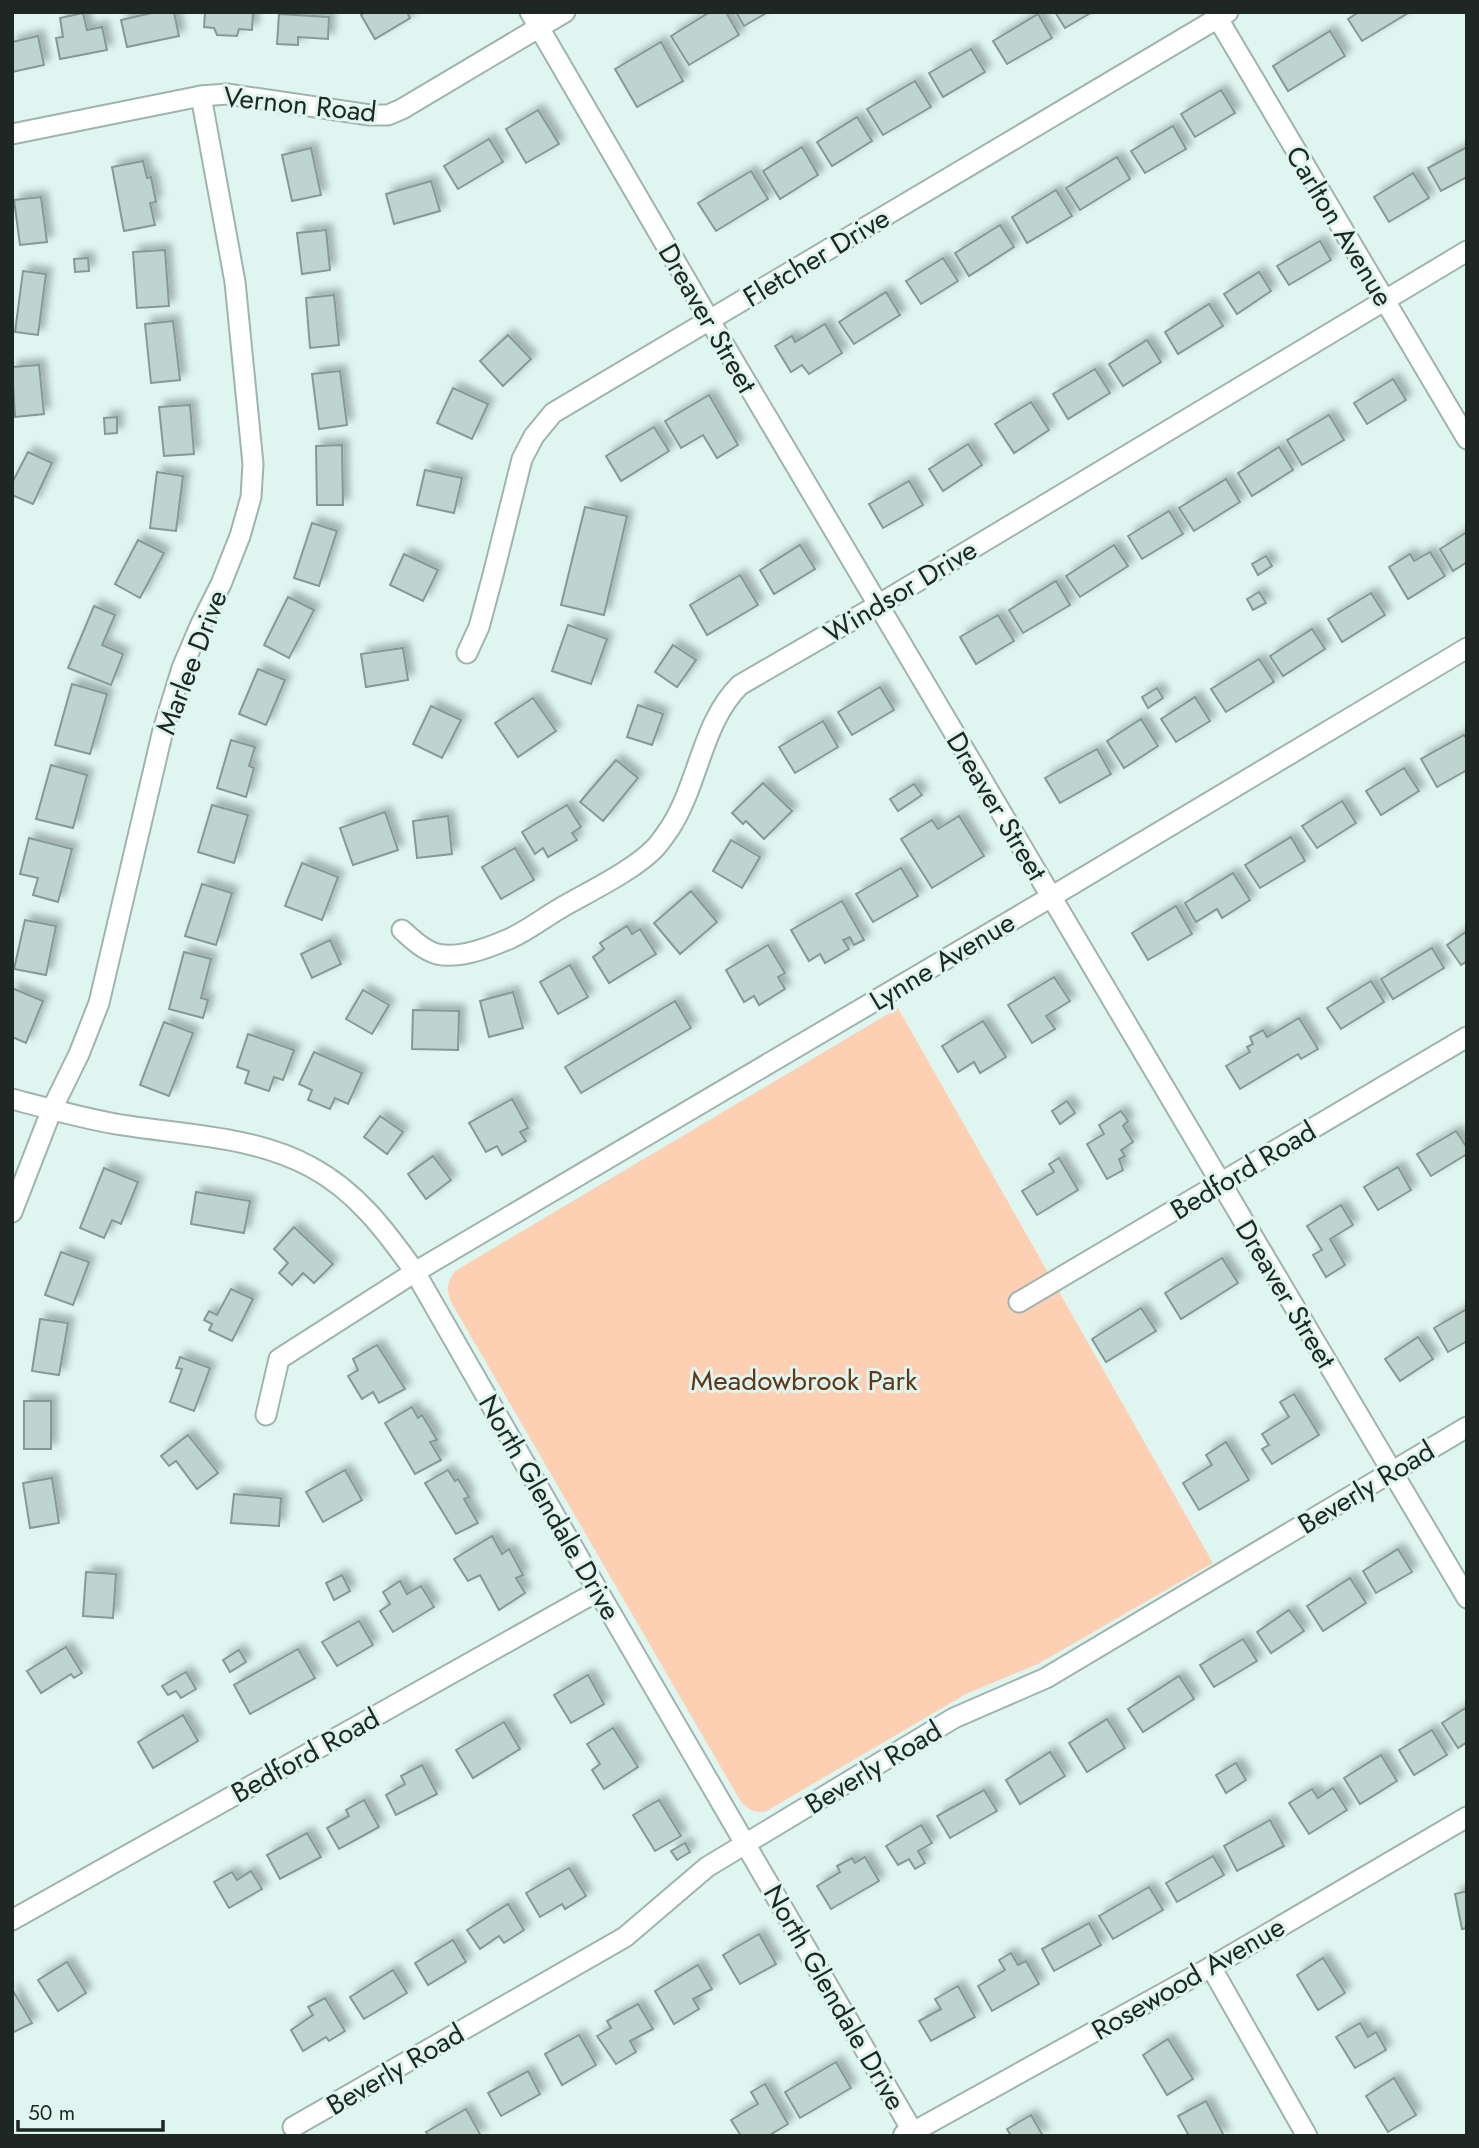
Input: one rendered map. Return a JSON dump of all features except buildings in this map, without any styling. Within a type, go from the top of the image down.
[{"type":"street","name":"Vernon Road","points":[[12,134],[201,96],[227,94],[370,115],[387,115],[401,109],[534,20],[565,12]]},
{"type":"street","name":"Carlton Avenue","points":[[1220,14],[1467,439]]},
{"type":"street","name":"Fletcher Drive","points":[[467,653],[479,627],[522,459],[534,436],[553,414],[1220,14]]},
{"type":"street","name":"Dreaver Street","points":[[534,20],[1467,1598]]},
{"type":"street","name":"Marlee Drive","points":[[12,1212],[52,1109],[79,1054],[99,1003],[163,730],[182,668],[226,572],[251,497],[253,464],[235,282],[201,96]]},
{"type":"street","name":"Windsor Drive","points":[[402,930],[417,944],[437,954],[479,950],[507,940],[632,866],[654,849],[670,828],[685,801],[719,712],[740,685],[1467,251]]},
{"type":"street","name":"Lynne Avenue","points":[[266,1415],[279,1359],[415,1272],[1467,648]]},
{"type":"street","name":"Bedford Road","points":[[1019,1302],[1467,1037]]},
{"type":"street","name":"North Glendale Drive","points":[[12,1099],[112,1124],[247,1143],[280,1152],[312,1167],[337,1183],[386,1231],[415,1272],[912,2134]]},
{"type":"street","name":"Beverly Road","points":[[293,2127],[625,1937],[707,1867],[954,1718],[1046,1678],[1467,1427]]},
{"type":"street","name":"Bedford Road","points":[[12,1920],[598,1591]]},
{"type":"street","name":"Rosewood Avenue","points":[[912,2134],[1210,1967],[1467,1817]]},
{"type":"street","points":[[1210,1967],[1307,2136]]},
{"type":"green space","name":"Meadowbrook Park","points":[[898,1008],[1213,1563],[1038,1664],[966,1694],[765,1812],[758,1812],[741,1802],[451,1302],[448,1286],[455,1271]]}]
